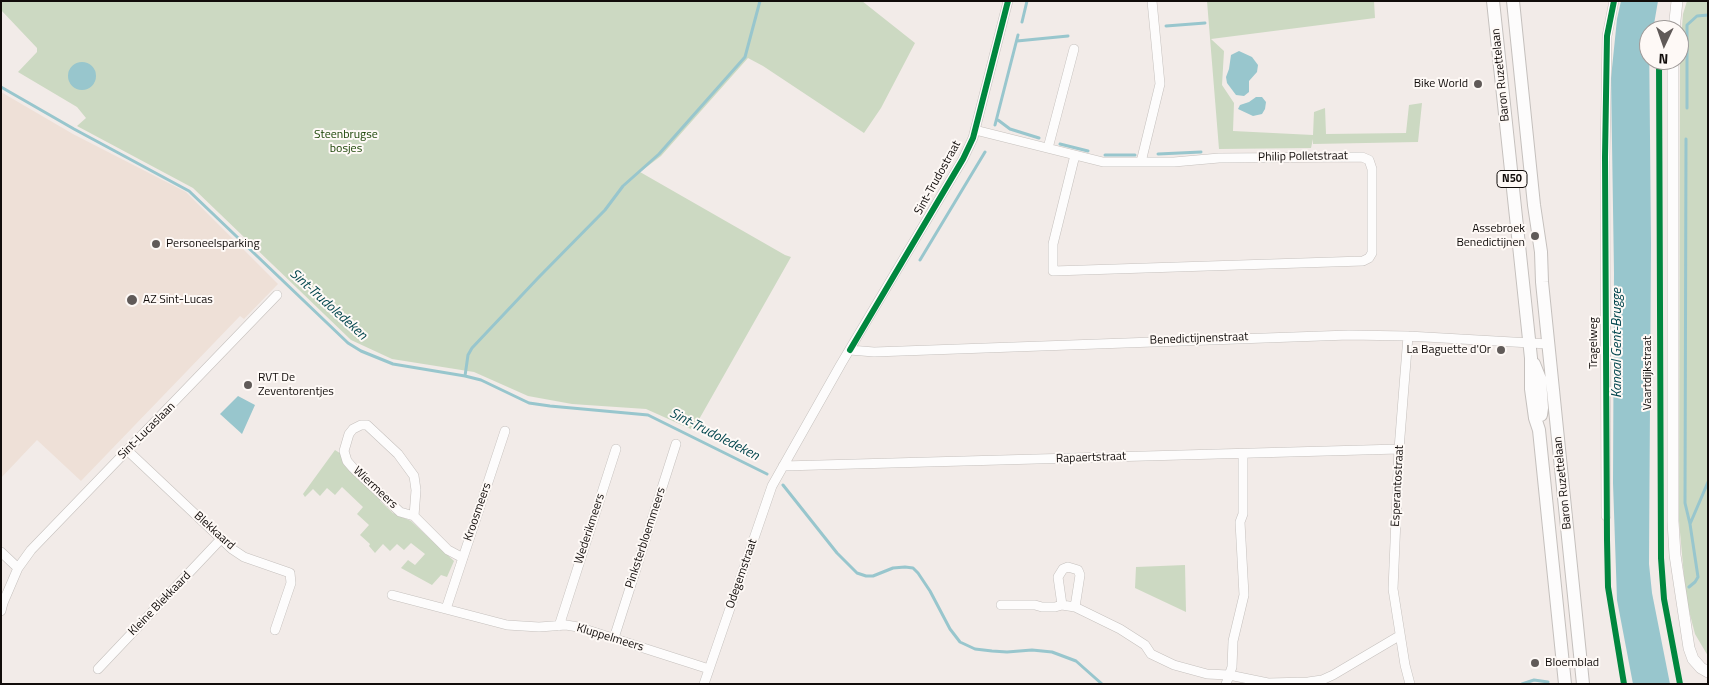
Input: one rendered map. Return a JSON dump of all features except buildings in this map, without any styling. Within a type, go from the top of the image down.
[{"type":"main road","name":"Baron Ruzettelaan","points":[[1493,1],[1529,343],[1531,358],[1540,379],[1541,388],[1542,408],[1539,430],[1565,684]]},
{"type":"main road","name":"Baron Ruzettelaan","points":[[1513,1],[1534,205],[1541,252],[1548,344],[1583,684]]},
{"type":"street","name":"Sint-Trudostraat","points":[[783,466],[963,159],[975,130],[1008,1]]},
{"type":"street","points":[[1141,162],[1160,84],[1152,1]]},
{"type":"street","name":"Tragelweg","points":[[1606,516],[1605,128],[1608,36],[1614,1]]},
{"type":"street","points":[[1675,20],[1677,1]]},
{"type":"street","points":[[1048,148],[1074,50]]},
{"type":"street","name":"Vaartdijkstraat","points":[[1673,70],[1673,521],[1676,568],[1689,648],[1693,659],[1704,670]]},
{"type":"street","name":"Philip Polletstraat","points":[[975,130],[1048,148],[1103,162],[1174,162],[1218,158],[1362,157],[1369,160],[1372,170],[1372,253],[1369,258],[1363,261],[1053,271],[1053,244],[1075,155]]},
{"type":"street","name":"Sint-Lucaslaan","points":[[1,611],[18,568],[31,550],[277,295]]},
{"type":"street","name":"Benedictijnenstraat","points":[[850,350],[874,352],[1349,335],[1408,336],[1548,344]]},
{"type":"street","name":"Esperantostraat","points":[[1408,336],[1399,449],[1393,589],[1399,636],[1410,684]]},
{"type":"street","name":"Wiermeers","points":[[414,516],[416,490],[414,476],[408,466],[398,454],[367,426],[361,424],[353,429],[349,434],[344,452],[347,461],[400,512],[414,516],[448,550],[463,558]]},
{"type":"street","name":"Kroosmeers","points":[[446,609],[505,431]]},
{"type":"street","name":"Pinksterbloemmeers","points":[[614,638],[676,444]]},
{"type":"street","name":"Wederikmeers","points":[[559,626],[616,448]]},
{"type":"street","name":"Rapaertstraat","points":[[783,466],[1399,449]]},
{"type":"street","name":"Blekkaard","points":[[128,450],[221,539],[244,557],[290,573],[291,583],[275,630]]},
{"type":"street","points":[[1227,680],[1233,658],[1234,641],[1244,595],[1240,522],[1243,514],[1243,454]]},
{"type":"street","name":"Odegemstraat","points":[[704,684],[772,486],[783,466]]},
{"type":"street","name":"Kleine Blekkaard","points":[[98,669],[221,539]]},
{"type":"street","points":[[1,552],[18,568]]},
{"type":"street","points":[[1062,604],[1058,577],[1063,569],[1068,567],[1078,570],[1080,575],[1075,607]]},
{"type":"street","name":"Kluppelmeers","points":[[392,595],[507,625],[578,627],[709,669]]},
{"type":"street","points":[[1001,605],[1035,604],[1048,607],[1062,604],[1075,607],[1120,629],[1145,645],[1151,654],[1174,665],[1227,680],[1268,683],[1322,680],[1399,636]]},
{"type":"shaded area","name":"AZ Sint-Lucas","points":[[1,92],[73,134],[186,192],[278,284],[244,319],[240,316],[81,481],[37,440],[1,478]]},
{"type":"green space","name":"Steenbrugse bosjes","points":[[1,1],[862,1],[915,43],[881,108],[864,133],[748,58],[661,156],[640,172],[791,257],[693,430],[646,409],[572,404],[528,396],[474,372],[392,359],[351,340],[193,188],[77,126],[86,118],[77,107],[18,72],[37,52],[37,48],[1,10]]},
{"type":"green space","points":[[1207,1],[1374,1],[1375,18],[1211,39],[1224,51],[1222,85],[1234,103],[1233,131],[1313,135],[1314,112],[1325,108],[1326,134],[1406,133],[1409,105],[1422,103],[1418,142],[1313,144],[1313,139],[1311,148],[1219,149]]},
{"type":"green space","points":[[1687,1],[1708,1],[1708,656],[1695,634],[1686,599],[1679,521],[1680,70],[1689,70],[1689,20],[1683,20]]},
{"type":"green space","points":[[335,450],[343,455],[380,498],[380,501],[393,513],[411,521],[454,561],[447,577],[441,575],[432,585],[401,568],[408,560],[415,565],[425,554],[411,543],[404,550],[397,544],[390,551],[383,544],[375,553],[369,546],[370,544],[360,535],[369,525],[357,514],[363,507],[342,487],[335,495],[327,488],[320,496],[313,489],[305,497],[303,494]]},
{"type":"green space","points":[[1185,565],[1186,612],[1135,588],[1136,567]]},
{"type":"water","name":"Kanaal Gent-Brugge","points":[[1621,1],[1658,1],[1655,20],[1639,20],[1639,70],[1649,70],[1651,244],[1649,564],[1652,593],[1670,684],[1633,684],[1617,600],[1613,483],[1614,273],[1611,78],[1617,19]]},
{"type":"water","points":[[1239,51],[1252,57],[1258,65],[1257,72],[1249,81],[1249,92],[1244,96],[1236,95],[1227,83],[1226,77],[1231,55]]},
{"type":"water","points":[[82,62],[92,66],[96,76],[92,86],[82,90],[72,86],[68,76],[72,66]]},
{"type":"water","points":[[1256,97],[1262,97],[1266,102],[1262,114],[1253,116],[1238,109],[1240,105]]},
{"type":"water","points":[[238,396],[255,405],[242,434],[220,414]]},
{"type":"waterway","points":[[465,376],[468,355],[472,348],[605,210],[623,186],[659,154],[745,57],[760,1]]},
{"type":"waterway","points":[[1022,22],[1027,1]]},
{"type":"waterway","points":[[1687,108],[1687,25],[1697,16],[1708,15]]},
{"type":"waterway","points":[[1166,26],[1205,23]]},
{"type":"waterway","points":[[995,125],[1018,35]]},
{"type":"waterway","points":[[1017,41],[1068,36]]},
{"type":"waterway","name":"Sint-Trudoledeken","points":[[1,87],[189,191],[348,343],[361,351],[393,364],[481,380],[529,403],[648,415],[767,474]]},
{"type":"waterway","points":[[998,120],[1010,129],[1039,138]]},
{"type":"waterway","points":[[1686,139],[1685,503],[1690,524]]},
{"type":"waterway","points":[[1060,144],[1088,151]]},
{"type":"waterway","points":[[920,260],[985,152]]},
{"type":"waterway","points":[[1158,154],[1201,152]]},
{"type":"waterway","points":[[1105,155],[1135,155]]},
{"type":"waterway","points":[[1689,587],[1698,577],[1690,524],[1708,482]]},
{"type":"waterway","name":"Sint-Trudoledeken","points":[[783,485],[837,553],[857,573],[873,576],[893,568],[913,568],[930,591],[950,629],[960,642],[975,649],[992,651],[1032,650],[1052,652],[1076,661],[1102,684]]},
{"type":"waterway","name":"Sint-Trudoledeken","points":[[1522,684],[1534,680],[1548,682]]},
{"type":"cycle path","points":[[850,350],[963,159],[973,138],[1008,1]]},
{"type":"cycle path","points":[[1614,1],[1607,36],[1605,157],[1607,540],[1608,587],[1624,684]]},
{"type":"cycle path","points":[[1659,70],[1661,558],[1664,599],[1680,684]]},
{"type":"place","name":"Bike World","points":[[1478,84]]},
{"type":"place","name":"Assebroek Benedictijnen","points":[[1535,236]]},
{"type":"place","name":"Personeelsparking","points":[[156,244]]},
{"type":"place","name":"AZ Sint-Lucas","points":[[132,300]]},
{"type":"place","name":"La Baguette d'Or","points":[[1501,350]]},
{"type":"place","name":"RVT De Zeventorentjes","points":[[248,385]]},
{"type":"place","name":"Bloemblad","points":[[1535,663]]}]
